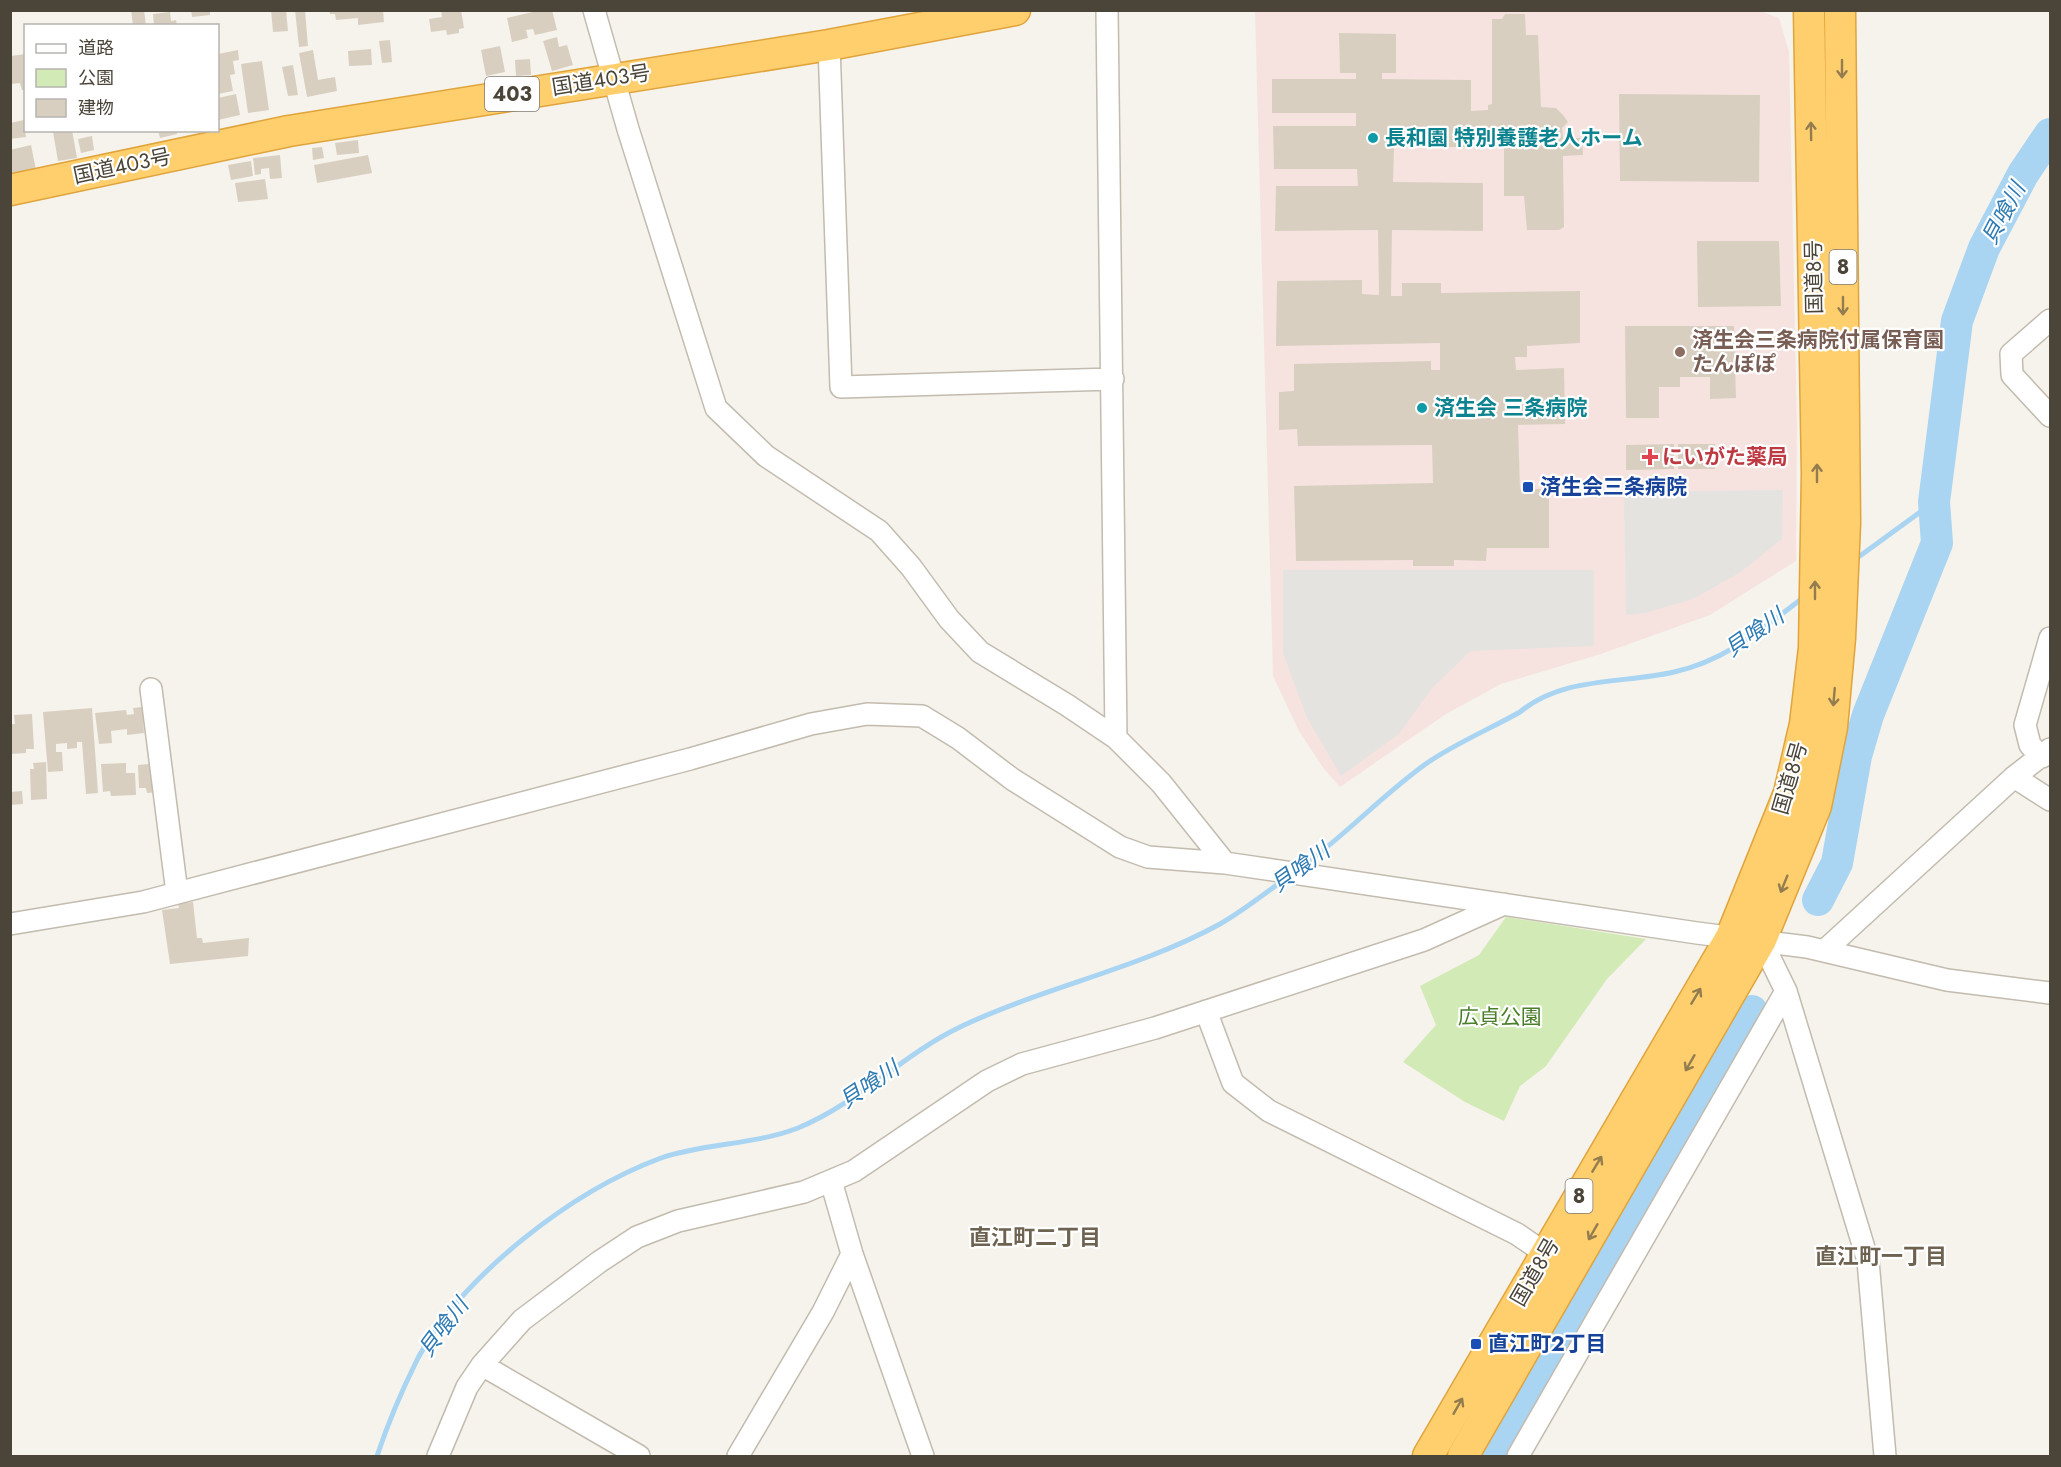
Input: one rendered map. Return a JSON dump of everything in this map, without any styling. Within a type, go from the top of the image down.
[{"type":"highway","name":"国道403号","points":[[10,190],[289,131],[829,45],[921,19],[1015,10]]},
{"type":"highway","name":"国道8号","points":[[1463,1456],[1761,940],[1816,806],[1832,727],[1827,643],[1815,531],[1817,450],[1809,10]]},
{"type":"highway","name":"国道8号","points":[[1428,1456],[1731,937],[1789,793],[1804,724],[1827,643],[1845,523],[1840,10]]},
{"type":"street","points":[[594,10],[628,129],[716,408],[766,456],[879,531],[910,567],[949,619],[980,652],[1116,738],[1161,783],[1228,864]]},
{"type":"street","points":[[1107,10],[1116,738]]},
{"type":"street","points":[[829,45],[841,387],[1113,380]]},
{"type":"street","points":[[2050,320],[2011,354],[2012,375],[2050,416]]},
{"type":"street","points":[[1824,951],[2014,777],[2046,753],[2030,745],[2025,726],[2050,638]]},
{"type":"street","points":[[151,689],[177,893]]},
{"type":"street","points":[[10,924],[177,893],[690,759],[811,724],[867,714],[922,716],[958,738],[1012,779],[1120,847],[1148,857],[1228,864],[1362,882],[1761,940],[1824,951],[1947,980],[2050,993]]},
{"type":"street","points":[[2014,777],[2050,801]]},
{"type":"street","points":[[438,1456],[468,1387],[482,1365],[522,1320],[599,1262],[637,1237],[678,1221],[804,1192],[854,1171],[987,1081],[1022,1065],[1206,1011],[1424,940],[1505,904]]},
{"type":"street","points":[[1761,940],[1786,991],[1868,1261],[1885,1456]]},
{"type":"street","points":[[1518,1456],[1786,991]]},
{"type":"street","points":[[1206,1011],[1233,1083],[1269,1111],[1469,1209],[1473,1214],[1517,1234],[1546,1254]]},
{"type":"street","points":[[831,1181],[852,1254],[923,1456]]},
{"type":"street","points":[[738,1456],[822,1312],[852,1254]]},
{"type":"street","points":[[482,1365],[639,1456]]},
{"type":"street","points":[[1869,1456],[1881,1427]]},
{"type":"shaded area","points":[[1255,11],[1760,11],[1779,18],[1789,52],[1797,426],[1796,561],[1710,615],[1601,654],[1501,684],[1446,714],[1340,787],[1324,769],[1299,731],[1273,676]]},
{"type":"shaded area","points":[[1783,490],[1782,539],[1741,572],[1693,599],[1645,613],[1626,615],[1624,492]]},
{"type":"shaded area","points":[[1283,570],[1594,570],[1594,646],[1471,651],[1432,688],[1399,734],[1341,776],[1307,718],[1283,653]]},
{"type":"green space","name":"広貞公園","points":[[1506,917],[1646,939],[1607,979],[1546,1066],[1520,1086],[1504,1121],[1465,1102],[1403,1062],[1436,1025],[1420,986],[1479,955]]},
{"type":"building","points":[[131,10],[144,10],[146,24],[133,24]]},
{"type":"building","points":[[191,10],[210,10],[210,15],[192,17]]},
{"type":"building","points":[[271,10],[286,10],[288,31],[273,32]]},
{"type":"building","points":[[295,10],[305,10],[308,46],[299,47]]},
{"type":"building","points":[[329,10],[383,10],[384,22],[358,25],[358,18],[336,20],[335,14],[330,14]]},
{"type":"building","points":[[441,10],[461,10],[464,28],[459,29],[459,33],[447,35],[446,30],[431,32],[429,19],[442,17]]},
{"type":"building","points":[[541,10],[552,10],[557,30],[535,35],[533,29],[526,30],[528,38],[512,42],[507,18]]},
{"type":"building","points":[[170,12],[171,21],[176,20],[177,24],[154,24],[153,14]]},
{"type":"building","name":"済生会 三条病院","points":[[1505,14],[1525,14],[1526,35],[1538,35],[1541,107],[1556,108],[1568,122],[1562,128],[1563,138],[1582,138],[1583,155],[1563,156],[1564,227],[1559,230],[1527,230],[1524,196],[1504,196],[1504,146],[1490,129],[1472,129],[1473,147],[1394,147],[1393,182],[1483,183],[1483,231],[1392,230],[1391,296],[1402,296],[1402,283],[1441,283],[1441,293],[1580,291],[1580,343],[1527,346],[1527,357],[1515,357],[1516,370],[1564,368],[1565,424],[1518,425],[1520,489],[1549,489],[1549,548],[1487,548],[1486,561],[1454,560],[1454,566],[1413,566],[1413,560],[1296,561],[1294,486],[1433,483],[1432,445],[1298,446],[1297,429],[1279,430],[1279,392],[1294,391],[1294,364],[1431,361],[1431,370],[1440,370],[1440,343],[1276,346],[1277,281],[1362,280],[1362,294],[1379,295],[1378,230],[1275,231],[1276,186],[1358,186],[1357,169],[1274,169],[1273,126],[1356,126],[1356,113],[1272,113],[1272,79],[1356,79],[1356,73],[1340,73],[1339,33],[1396,34],[1396,73],[1382,73],[1382,79],[1471,80],[1471,111],[1488,110],[1488,105],[1492,104],[1492,19],[1502,19]]},
{"type":"building","points":[[557,37],[559,47],[567,45],[573,65],[552,71],[543,41]]},
{"type":"building","points":[[390,40],[392,62],[382,63],[379,41]]},
{"type":"building","points":[[500,46],[505,72],[486,76],[481,50]]},
{"type":"building","points":[[371,49],[372,65],[349,66],[348,51]]},
{"type":"building","points":[[238,50],[239,60],[233,61],[235,74],[230,75],[233,91],[219,94],[219,54]]},
{"type":"building","points":[[313,50],[318,80],[335,77],[337,91],[307,97],[299,53]]},
{"type":"building","points":[[24,54],[24,90],[20,83],[10,84],[10,56]]},
{"type":"building","points":[[530,59],[531,75],[516,76],[515,60]]},
{"type":"building","points":[[262,61],[269,110],[248,113],[241,64]]},
{"type":"building","points":[[293,65],[298,95],[288,96],[282,67]]},
{"type":"building","points":[[236,94],[240,115],[219,120],[219,98]]},
{"type":"building","points":[[1619,94],[1760,95],[1759,182],[1620,181]]},
{"type":"building","points":[[24,120],[26,137],[10,139],[10,123]]},
{"type":"building","points":[[53,132],[72,132],[77,158],[58,161]]},
{"type":"building","points":[[158,132],[176,132],[177,134],[160,138]]},
{"type":"building","points":[[92,136],[94,150],[81,153],[78,139]]},
{"type":"building","points":[[358,140],[359,153],[337,155],[335,143]]},
{"type":"building","points":[[31,145],[36,170],[10,176],[10,150]]},
{"type":"building","points":[[322,147],[324,158],[313,160],[312,148]]},
{"type":"building","points":[[280,155],[282,178],[270,179],[269,168],[261,169],[261,174],[255,175],[253,158]]},
{"type":"building","points":[[368,155],[372,173],[317,183],[314,165]]},
{"type":"building","points":[[251,161],[253,176],[231,180],[228,165]]},
{"type":"building","points":[[265,179],[268,199],[238,202],[235,183]]},
{"type":"building","points":[[1697,241],[1779,241],[1781,306],[1698,307]]},
{"type":"building","name":"済生会三条病院付属保育園 たんぽぽ","points":[[1625,326],[1734,326],[1736,398],[1710,399],[1710,377],[1680,377],[1680,387],[1659,387],[1659,418],[1626,418]]},
{"type":"building","name":"にいがた薬局","points":[[1674,444],[1674,469],[1626,470],[1626,445]]},
{"type":"building","points":[[1678,444],[1715,444],[1715,469],[1678,469]]},
{"type":"building","points":[[142,707],[144,733],[127,735],[127,729],[111,731],[112,743],[99,744],[95,713],[126,710],[127,715],[134,714],[133,708]]},
{"type":"building","points":[[92,708],[98,793],[86,794],[82,742],[77,742],[77,748],[67,749],[67,743],[56,744],[56,752],[62,752],[63,771],[48,772],[43,712]]},
{"type":"building","points":[[32,714],[34,749],[26,749],[26,753],[10,754],[10,724],[15,724],[14,715]]},
{"type":"building","points":[[46,762],[47,799],[31,800],[30,769],[34,769],[33,763]]},
{"type":"building","points":[[126,763],[126,773],[135,773],[136,795],[111,796],[110,791],[103,792],[101,764]]},
{"type":"building","points":[[159,763],[161,792],[147,793],[146,788],[139,788],[138,765]]},
{"type":"building","points":[[22,791],[23,804],[10,805],[10,792]]},
{"type":"building","points":[[193,902],[197,938],[202,938],[203,943],[249,938],[248,956],[170,964],[162,910],[179,908],[178,904]]},
{"type":"waterway","points":[[1818,900],[1837,863],[1856,756],[1868,715],[1937,543],[1934,502],[1957,321],[1984,248],[2023,174],[2050,134]]},
{"type":"waterway","name":"貝喰川","points":[[1853,561],[1934,502]]},
{"type":"waterway","name":"貝喰川","points":[[1300,868],[1427,763],[1520,712],[1537,700],[1574,687],[1655,676],[1693,667],[1743,642],[1804,597]]},
{"type":"waterway","name":"貝喰川","points":[[377,1456],[418,1358],[438,1327],[463,1296],[523,1239],[592,1191],[661,1158],[695,1149],[764,1138],[798,1128],[840,1106],[919,1051],[960,1027],[1025,1000],[1124,966],[1189,940],[1229,919],[1285,879]]},
{"type":"waterway","points":[[1494,1456],[1752,1011]]},
{"type":"place","name":"長和園 特別養護老人ホーム","points":[[1373,138]]},
{"type":"place","name":"済生会三条病院付属保育園 たんぽぽ","points":[[1680,352]]},
{"type":"place","name":"済生会 三条病院","points":[[1422,408]]},
{"type":"place","name":"にいがた薬局","points":[[1650,457]]},
{"type":"place","name":"済生会三条病院","points":[[1528,487]]},
{"type":"place","name":"直江町２丁目","points":[[1476,1344]]},
{"type":"district","name":"直江町二丁目","points":[[1035,1237]]},
{"type":"district","name":"直江町一丁目","points":[[1881,1256]]}]
